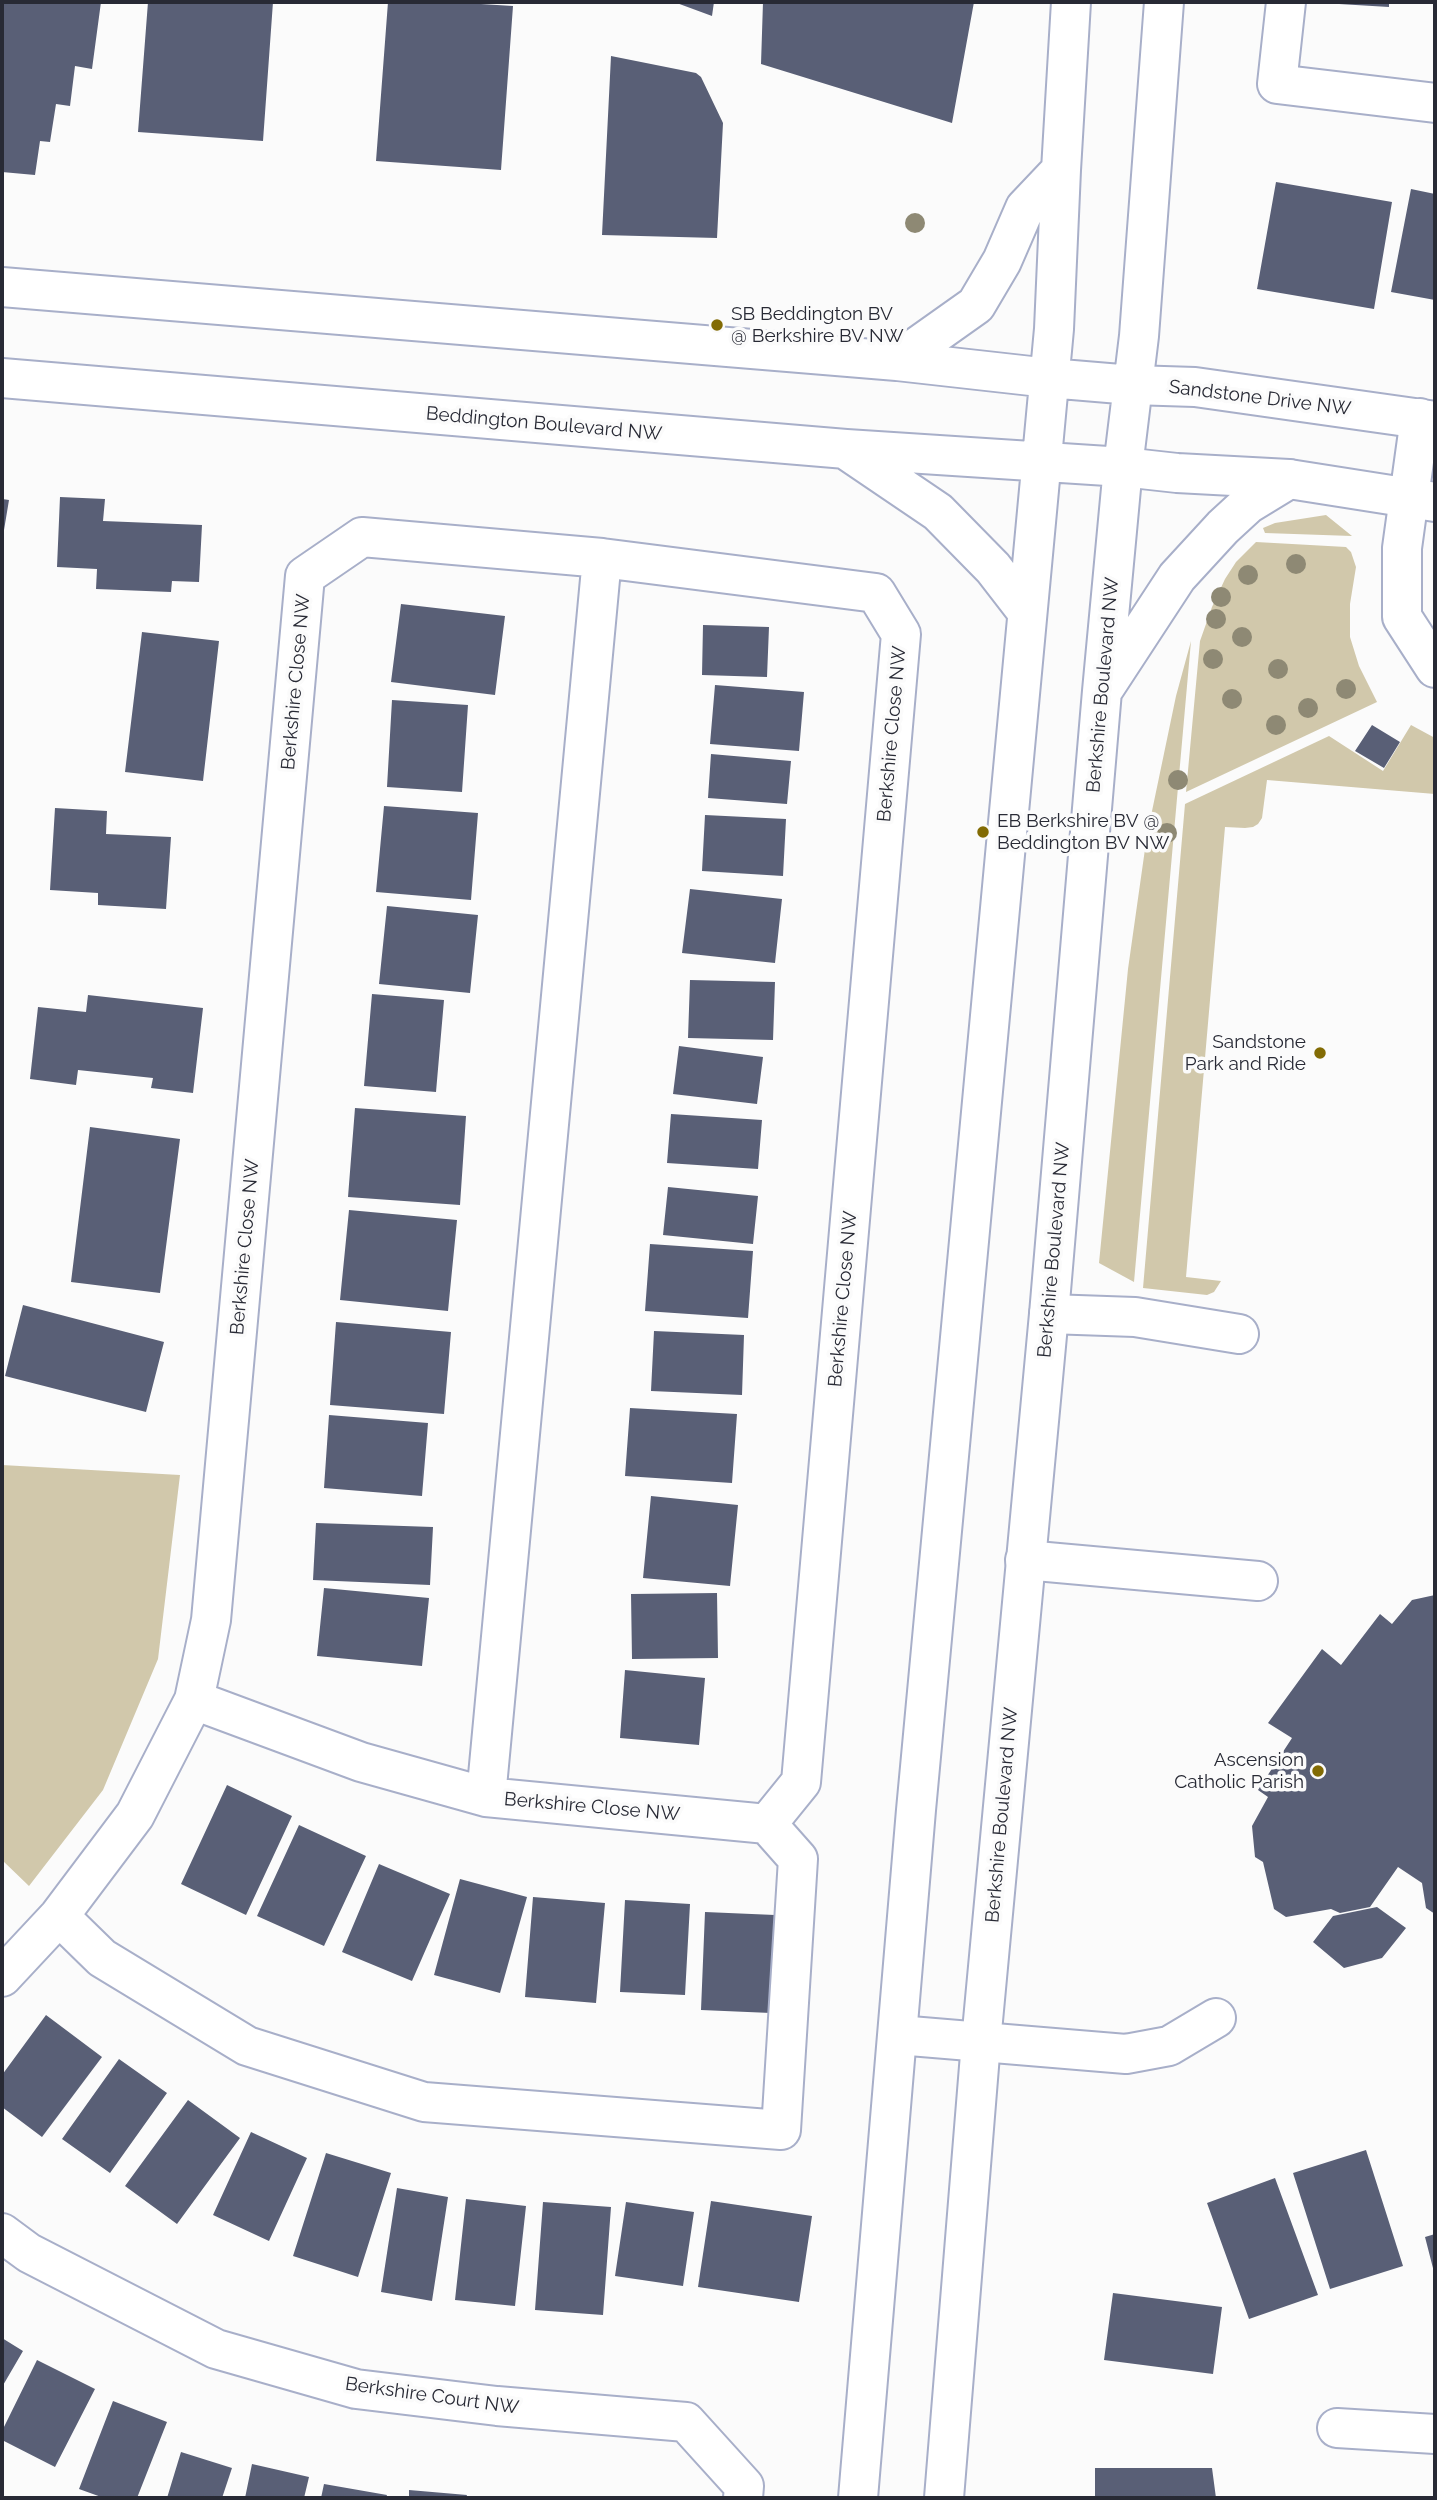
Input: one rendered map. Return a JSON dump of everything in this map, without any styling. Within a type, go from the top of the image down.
[{"type":"main road","points":[[858,2498],[918,1796],[1041,462],[1066,380],[1054,329],[1060,170],[1071,2]]},
{"type":"main road","name":"Berkshire Boulevard NW","points":[[944,2498],[981,2042],[1049,1314],[1102,691],[1104,466],[1132,385],[1139,336],[1164,2]]},
{"type":"main road","points":[[1286,2],[1277,84],[1435,103]]},
{"type":"main road","points":[[897,361],[976,305],[1002,261],[1026,208],[1060,170]]},
{"type":"main road","points":[[2,287],[897,361],[1066,380]]},
{"type":"main road","name":"Beddington Boulevard NW","points":[[2,378],[846,449],[1104,466]]},
{"type":"main road","name":"Sandstone Drive NW","points":[[1066,380],[1195,387],[1428,419]]},
{"type":"main road","points":[[1428,419],[1422,499],[1402,548],[1402,617],[1435,668]]},
{"type":"main road","points":[[846,449],[938,512],[993,568],[1027,612]]},
{"type":"main road","points":[[1104,466],[1289,479],[1422,499]]},
{"type":"main road","points":[[1102,691],[1177,577],[1248,504],[1289,479]]},
{"type":"main road","name":"Berkshire Close NW","points":[[2,1977],[60,1916],[135,1815],[194,1700],[211,1620],[305,576],[362,537],[602,558],[876,593],[901,634],[801,1782],[767,1824],[486,1797],[361,1762],[194,1700]]},
{"type":"main road","points":[[486,1797],[602,558]]},
{"type":"main road","points":[[1049,1314],[1135,1317],[1239,1334]]},
{"type":"main road","points":[[1025,1560],[1258,1581]]},
{"type":"main road","points":[[60,1916],[102,1958],[247,2046],[424,2102],[781,2130],[798,1859],[767,1824]]},
{"type":"main road","points":[[898,2035],[1126,2054],[1169,2046],[1216,2018]]},
{"type":"main road","name":"Berkshire Court NW","points":[[2,2233],[29,2253],[216,2349],[356,2389],[497,2406],[686,2423],[744,2486],[743,2498]]},
{"type":"main road","points":[[1337,2428],[1435,2434]]},
{"type":"shaded area","points":[[1326,515],[1352,536],[1265,533],[1263,528],[1275,523]]},
{"type":"shaded area","points":[[1256,542],[1346,547],[1351,552],[1356,567],[1350,604],[1350,637],[1359,666],[1377,702],[1186,792],[1200,641],[1225,579],[1236,562]]},
{"type":"shaded area","points":[[1191,641],[1134,1282],[1099,1263],[1128,969],[1147,835],[1176,696]]},
{"type":"shaded area","points":[[1411,725],[1435,738],[1435,794],[1267,780],[1262,818],[1258,824],[1245,828],[1225,827],[1186,1277],[1221,1281],[1214,1292],[1207,1295],[1143,1288],[1185,804],[1329,736],[1383,771]]},
{"type":"shaded area","points":[[2,1465],[180,1475],[158,1659],[103,1790],[29,1886],[2,1860]]},
{"type":"building","points":[[2,2],[101,2],[92,69],[75,66],[70,106],[56,104],[50,142],[40,141],[35,175],[2,172]]},
{"type":"building","points":[[148,2],[273,2],[263,141],[138,132]]},
{"type":"building","points":[[388,2],[513,6],[501,170],[376,161]]},
{"type":"building","points":[[674,2],[714,2],[712,16]]},
{"type":"building","points":[[763,2],[974,2],[952,123],[761,64]]},
{"type":"building","points":[[1389,2],[1389,7],[1339,4]]},
{"type":"building","points":[[611,56],[696,73],[701,77],[723,123],[717,238],[602,235]]},
{"type":"building","points":[[1276,182],[1392,202],[1374,309],[1257,289]]},
{"type":"building","points":[[1411,189],[1435,194],[1435,300],[1391,292]]},
{"type":"building","points":[[60,497],[105,499],[103,521],[202,525],[199,582],[172,581],[171,592],[96,589],[97,569],[57,567]]},
{"type":"building","points":[[2,499],[9,500],[3,536],[2,536]]},
{"type":"building","points":[[401,604],[505,616],[495,695],[391,682]]},
{"type":"building","points":[[703,625],[769,627],[767,677],[702,675]]},
{"type":"building","points":[[142,632],[219,641],[203,781],[125,772]]},
{"type":"building","points":[[715,685],[804,692],[799,751],[710,744]]},
{"type":"building","points":[[392,700],[468,705],[462,792],[387,787]]},
{"type":"building","points":[[1372,725],[1400,742],[1384,768],[1355,751]]},
{"type":"building","points":[[711,754],[791,761],[787,804],[708,798]]},
{"type":"building","points":[[384,806],[478,813],[471,900],[376,892]]},
{"type":"building","points":[[55,808],[107,811],[106,834],[171,837],[166,909],[98,905],[98,893],[50,890]]},
{"type":"building","points":[[705,815],[786,819],[783,876],[702,871]]},
{"type":"building","points":[[690,889],[782,899],[775,963],[682,953]]},
{"type":"building","points":[[387,906],[478,915],[470,993],[379,984]]},
{"type":"building","points":[[690,980],[775,982],[773,1040],[688,1038]]},
{"type":"building","points":[[372,994],[444,1000],[436,1092],[364,1086]]},
{"type":"building","points":[[88,995],[203,1008],[193,1093],[151,1088],[153,1078],[78,1070],[76,1085],[30,1079],[38,1007],[86,1012]]},
{"type":"building","points":[[679,1046],[763,1057],[757,1104],[673,1094]]},
{"type":"building","points":[[355,1108],[466,1116],[460,1205],[348,1197]]},
{"type":"building","points":[[671,1114],[762,1120],[758,1169],[667,1163]]},
{"type":"building","points":[[90,1127],[180,1139],[160,1293],[71,1282]]},
{"type":"building","points":[[668,1187],[758,1196],[753,1244],[663,1235]]},
{"type":"building","points":[[349,1210],[457,1220],[448,1311],[340,1300]]},
{"type":"building","points":[[650,1244],[753,1251],[748,1318],[645,1311]]},
{"type":"building","points":[[23,1305],[164,1342],[146,1412],[5,1376]]},
{"type":"building","points":[[336,1322],[451,1332],[444,1414],[330,1405]]},
{"type":"building","points":[[654,1331],[744,1335],[742,1395],[651,1391]]},
{"type":"building","points":[[630,1408],[737,1414],[732,1483],[625,1476]]},
{"type":"building","points":[[329,1415],[428,1423],[422,1496],[324,1488]]},
{"type":"building","points":[[651,1496],[738,1505],[730,1586],[643,1578]]},
{"type":"building","points":[[316,1523],[433,1527],[430,1585],[313,1580]]},
{"type":"building","points":[[324,1588],[429,1598],[422,1666],[317,1656]]},
{"type":"building","points":[[717,1593],[718,1658],[632,1659],[631,1594]]},
{"type":"building","points":[[1435,1595],[1435,1914],[1426,1908],[1422,1883],[1398,1867],[1370,1907],[1340,1913],[1331,1909],[1286,1917],[1274,1909],[1263,1862],[1255,1857],[1252,1826],[1268,1797],[1258,1790],[1292,1738],[1268,1723],[1322,1649],[1341,1665],[1380,1614],[1392,1624],[1412,1600]]},
{"type":"building","points":[[625,1670],[705,1678],[699,1745],[620,1738]]},
{"type":"building","points":[[227,1785],[292,1816],[246,1915],[181,1884]]},
{"type":"building","points":[[299,1825],[366,1856],[324,1946],[257,1916]]},
{"type":"building","points":[[379,1864],[450,1894],[412,1981],[342,1952]]},
{"type":"building","points":[[460,1879],[527,1897],[500,1993],[434,1975]]},
{"type":"building","points":[[533,1897],[605,1903],[596,2003],[525,1997]]},
{"type":"building","points":[[625,1900],[690,1904],[685,1995],[620,1992]]},
{"type":"building","points":[[1377,1907],[1406,1928],[1382,1958],[1344,1968],[1313,1942],[1333,1916]]},
{"type":"building","points":[[705,1912],[775,1915],[771,2013],[701,2010]]},
{"type":"building","points":[[46,2015],[102,2057],[42,2137],[2,2107],[2,2075]]},
{"type":"building","points":[[119,2059],[167,2093],[110,2173],[62,2139]]},
{"type":"building","points":[[188,2100],[240,2138],[177,2224],[125,2186]]},
{"type":"building","points":[[251,2132],[307,2158],[269,2241],[213,2215]]},
{"type":"building","points":[[1366,2150],[1403,2266],[1330,2289],[1293,2173]]},
{"type":"building","points":[[326,2153],[391,2173],[358,2277],[293,2256]]},
{"type":"building","points":[[1275,2178],[1318,2295],[1249,2319],[1207,2203]]},
{"type":"building","points":[[397,2188],[448,2197],[432,2301],[381,2292]]},
{"type":"building","points":[[466,2199],[526,2206],[515,2306],[455,2300]]},
{"type":"building","points":[[711,2201],[812,2216],[799,2302],[698,2287]]},
{"type":"building","points":[[543,2202],[611,2207],[603,2315],[535,2310]]},
{"type":"building","points":[[626,2202],[694,2212],[683,2286],[615,2276]]},
{"type":"building","points":[[1435,2234],[1435,2272],[1434,2272],[1425,2237]]},
{"type":"building","points":[[1113,2293],[1222,2307],[1213,2374],[1104,2360]]},
{"type":"building","points":[[2,2338],[23,2351],[2,2387]]},
{"type":"building","points":[[37,2360],[95,2389],[55,2467],[2,2440],[2,2431]]},
{"type":"building","points":[[113,2401],[167,2422],[137,2498],[104,2498],[79,2489]]},
{"type":"building","points":[[181,2452],[232,2468],[222,2498],[167,2498]]},
{"type":"building","points":[[252,2464],[309,2477],[304,2498],[245,2498]]},
{"type":"building","points":[[1095,2468],[1212,2468],[1216,2498],[1095,2498]]},
{"type":"building","points":[[324,2484],[387,2495],[386,2498],[321,2498]]},
{"type":"building","points":[[409,2490],[467,2495],[466,2498],[409,2498]]},
{"type":"place","name":"SB Beddington BV @ Berkshire BV NW","points":[[717,325]]},
{"type":"place","name":"EB Berkshire BV @ Beddington BV NW","points":[[983,832]]},
{"type":"place","name":"Sandstone Park and Ride","points":[[1320,1053]]},
{"type":"place","name":"Ascension Catholic Parish","points":[[1318,1771]]}]
